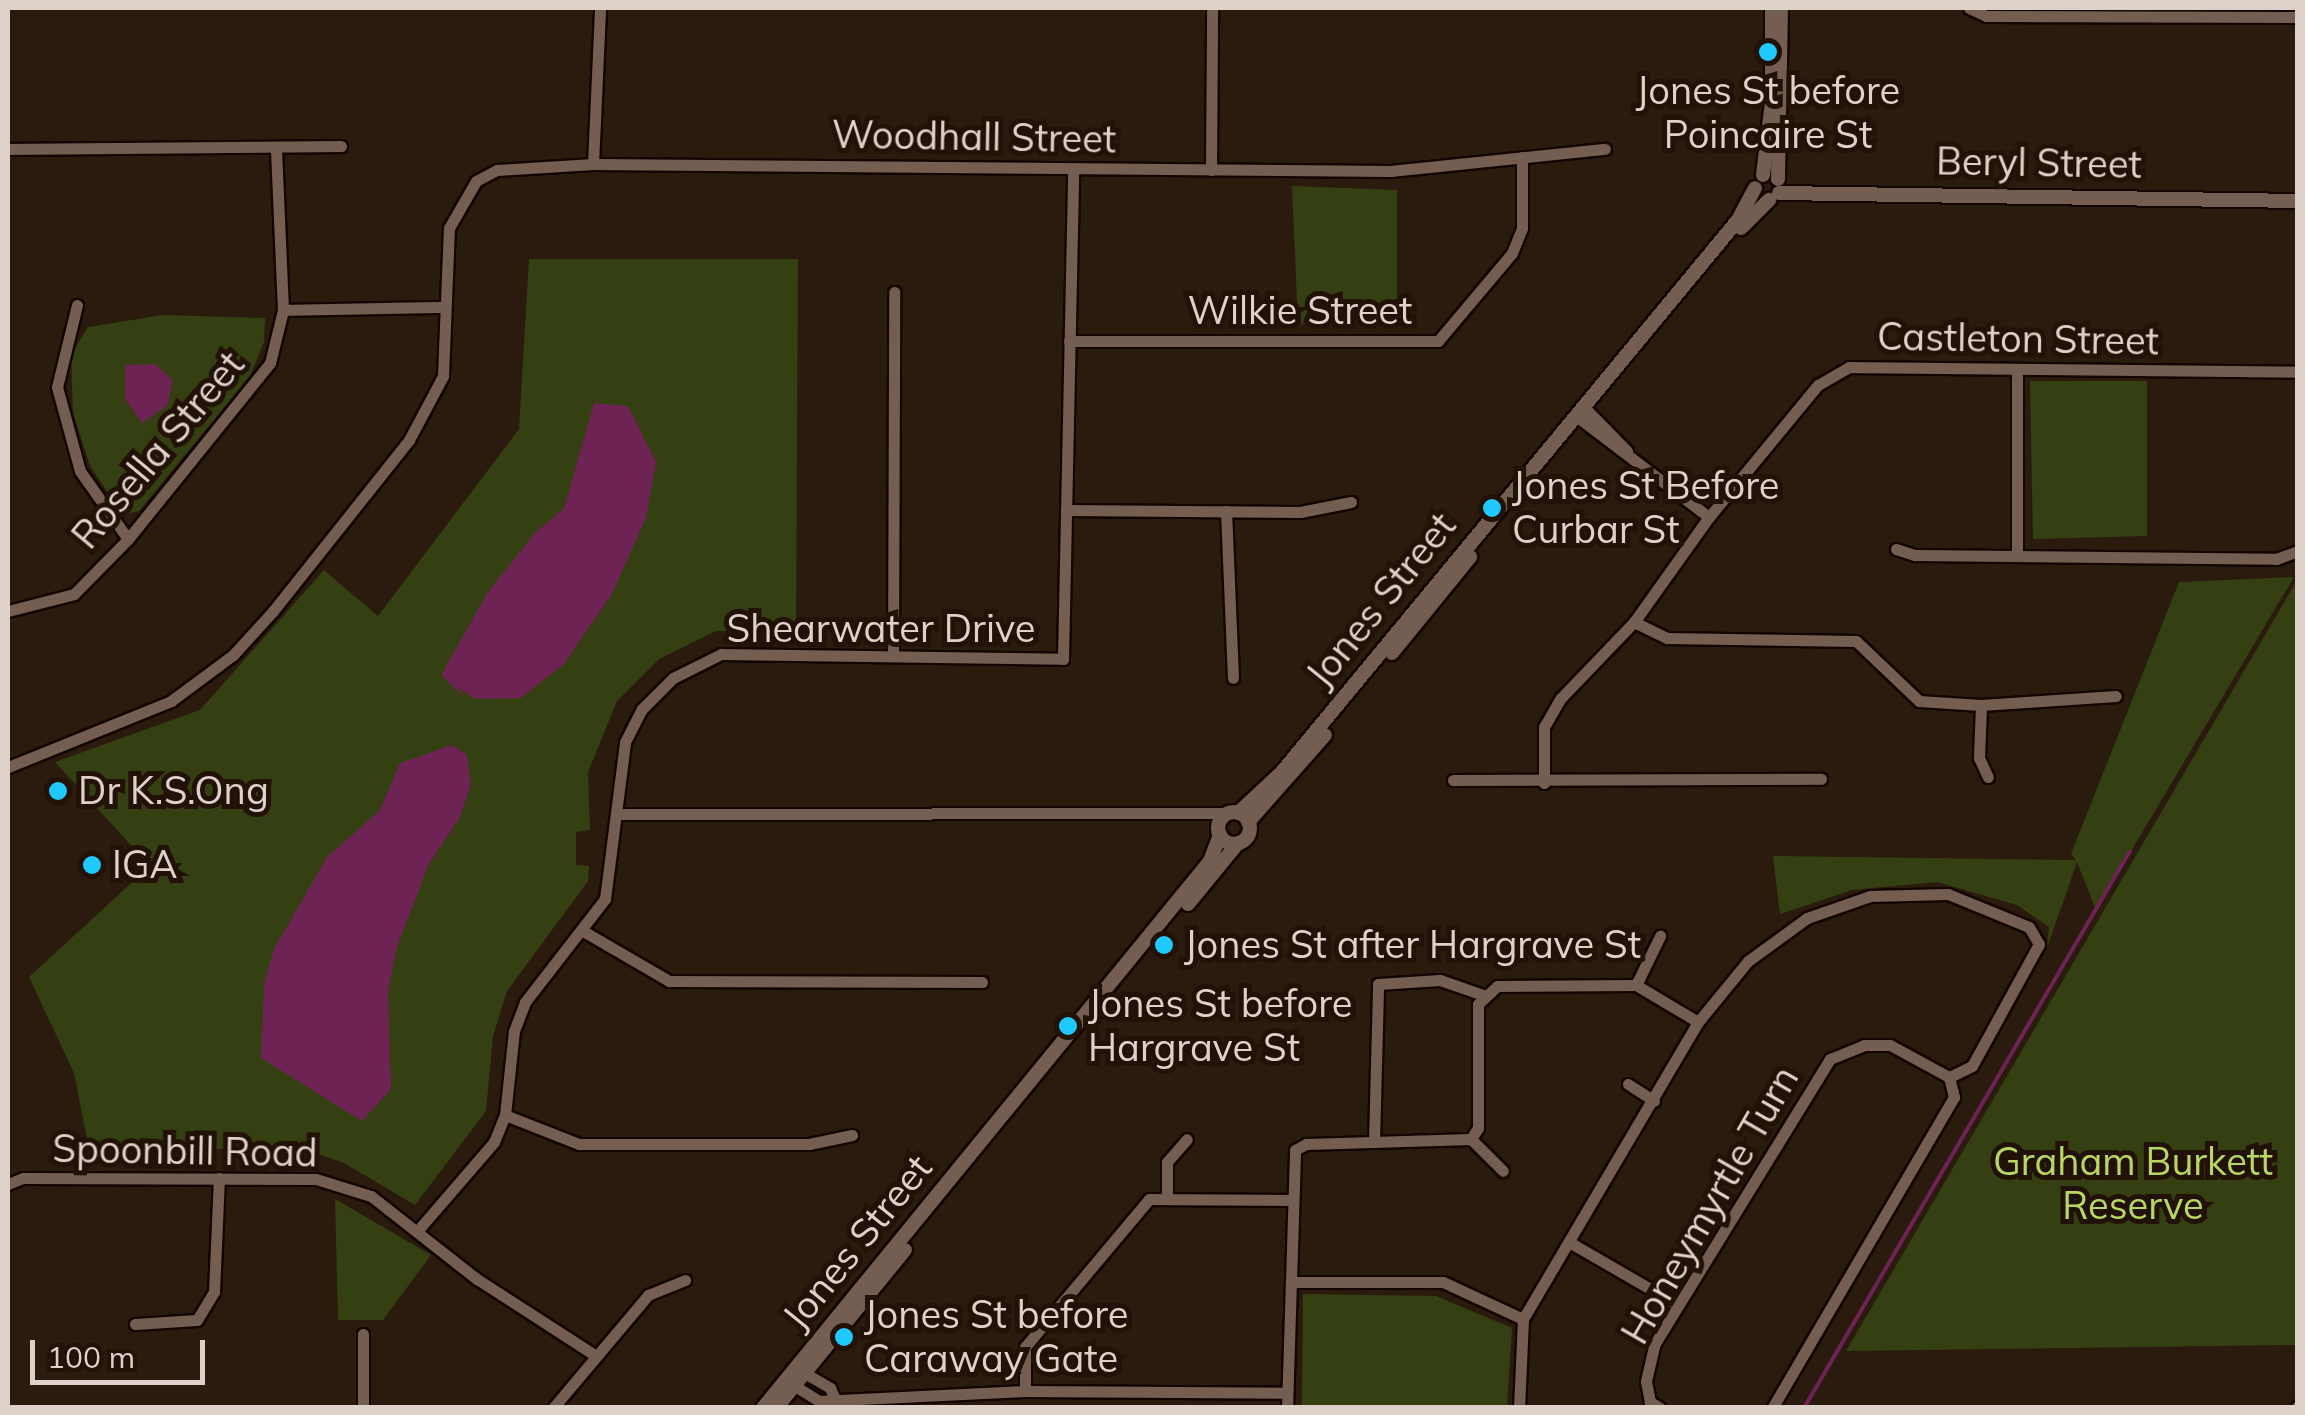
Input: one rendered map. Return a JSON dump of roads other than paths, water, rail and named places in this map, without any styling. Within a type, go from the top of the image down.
[{"type":"street","points":[[590,8],[595,22]]},
{"type":"street","points":[[593,164],[595,22],[600,8]]},
{"type":"street","points":[[1211,170],[1212,8]]},
{"type":"street","points":[[1769,187],[1772,8]]},
{"type":"street","points":[[1769,187],[1781,8]]},
{"type":"street","points":[[1969,8],[1986,16],[2298,17]]},
{"type":"street","points":[[8,149],[276,150],[341,146]]},
{"type":"street","name":"Woodhall Street","points":[[8,767],[171,702],[234,655],[409,440],[444,376],[449,228],[476,181],[497,170],[593,164],[1391,171],[1605,149]]},
{"type":"street","name":"Rosella Street","points":[[8,610],[74,594],[128,539],[270,362],[283,310],[276,150]]},
{"type":"street","name":"Wilkie Street","points":[[1069,341],[1438,341],[1512,253],[1522,228],[1522,157]]},
{"type":"street","points":[[1073,169],[1066,510],[1300,512],[1351,502]]},
{"type":"street","name":"Beryl Street","points":[[1769,187],[2298,200]]},
{"type":"street","name":"Jones Street","points":[[776,1408],[795,1376],[1210,861],[1219,833],[1269,789],[1769,187]]},
{"type":"street","points":[[893,656],[894,292]]},
{"type":"street","points":[[77,304],[58,386],[80,471],[128,539]]},
{"type":"street","points":[[283,310],[445,307]]},
{"type":"street","name":"Castleton Street","points":[[1544,783],[1544,727],[1561,698],[1634,622],[1709,517],[1818,385],[1849,367],[2298,372]]},
{"type":"street","points":[[2016,369],[2018,554]]},
{"type":"street","points":[[1582,414],[1709,517]]},
{"type":"street","name":"Shearwater Drive","points":[[419,1229],[494,1142],[506,1115],[514,1032],[525,1002],[584,931],[610,881],[624,742],[642,710],[688,669],[721,654],[1063,659],[1066,510]]},
{"type":"street","points":[[1226,511],[1233,678]]},
{"type":"street","points":[[1896,549],[2276,559],[2298,551]]},
{"type":"street","points":[[1634,622],[1667,638],[1856,642],[1919,700],[1981,705],[2116,696]]},
{"type":"street","points":[[1981,705],[1979,758],[1988,777]]},
{"type":"street","points":[[1453,780],[1544,783],[1821,778]]},
{"type":"street","points":[[616,814],[1238,816]]},
{"type":"street","points":[[1196,816],[1238,843]]},
{"type":"street","name":"Jones Street","points":[[763,1408],[795,1376],[1238,843],[1247,837],[1238,816]]},
{"type":"street","points":[[1519,1408],[1524,1319],[1698,1022],[1748,961],[1808,918],[1870,896],[1948,894],[2029,928],[2039,944],[1972,1066],[1949,1077],[1954,1097],[1772,1408]]},
{"type":"street","points":[[584,931],[668,981],[982,982]]},
{"type":"street","points":[[1636,985],[1660,936]]},
{"type":"street","points":[[1374,1142],[1378,984],[1440,980],[1483,996]]},
{"type":"street","points":[[1483,996],[1496,986],[1636,985],[1698,1022]]},
{"type":"street","points":[[1471,1139],[1478,1128],[1483,996]]},
{"type":"street","name":"Honeymyrtle Turn","points":[[1660,1408],[1650,1402],[1646,1381],[1654,1346],[1830,1059],[1864,1045],[1890,1045],[1949,1077]]},
{"type":"street","points":[[1628,1084],[1654,1101]]},
{"type":"street","points":[[506,1115],[579,1144],[809,1144],[852,1134]]},
{"type":"street","points":[[1167,1199],[1167,1162],[1187,1139]]},
{"type":"street","points":[[1286,1408],[1295,1150],[1374,1142],[1471,1139],[1503,1171]]},
{"type":"street","name":"Spoonbill Road","points":[[8,1171],[23,1178]]},
{"type":"street","name":"Spoonbill Road","points":[[8,1184],[23,1178],[316,1179],[371,1196],[419,1229],[478,1279],[592,1354]]},
{"type":"street","points":[[136,1324],[196,1320],[214,1292],[219,1178]]},
{"type":"street","points":[[1026,1391],[1026,1347],[1149,1198],[1291,1200]]},
{"type":"street","points":[[1569,1242],[1678,1304]]},
{"type":"street","points":[[553,1408],[592,1354],[648,1295],[685,1280]]},
{"type":"street","points":[[1291,1282],[1443,1282],[1524,1319]]},
{"type":"street","points":[[362,1334],[364,1408]]},
{"type":"street","points":[[795,1376],[830,1388],[835,1399],[1026,1391],[1286,1394]]},
{"type":"street","points":[[965,1408],[968,1394]]},
{"type":"waterway","points":[[1804,1408],[2130,851]]},
{"type":"place","name":"Jones St before Poincaire St","points":[[1768,52]]},
{"type":"place","name":"Jones St Before Curbar St","points":[[1492,508]]},
{"type":"place","name":"Dr K.S.Ong","points":[[58,791]]},
{"type":"place","name":"IGA","points":[[92,865]]},
{"type":"place","name":"Jones St after Hargrave St","points":[[1164,945]]},
{"type":"place","name":"Jones St before Hargrave St","points":[[1068,1026]]},
{"type":"place","name":"Jones St before Caraway Gate","points":[[844,1337]]},
{"type":"park label","name":"Graham Burkett Reserve","points":[[2133,1184]]}]
